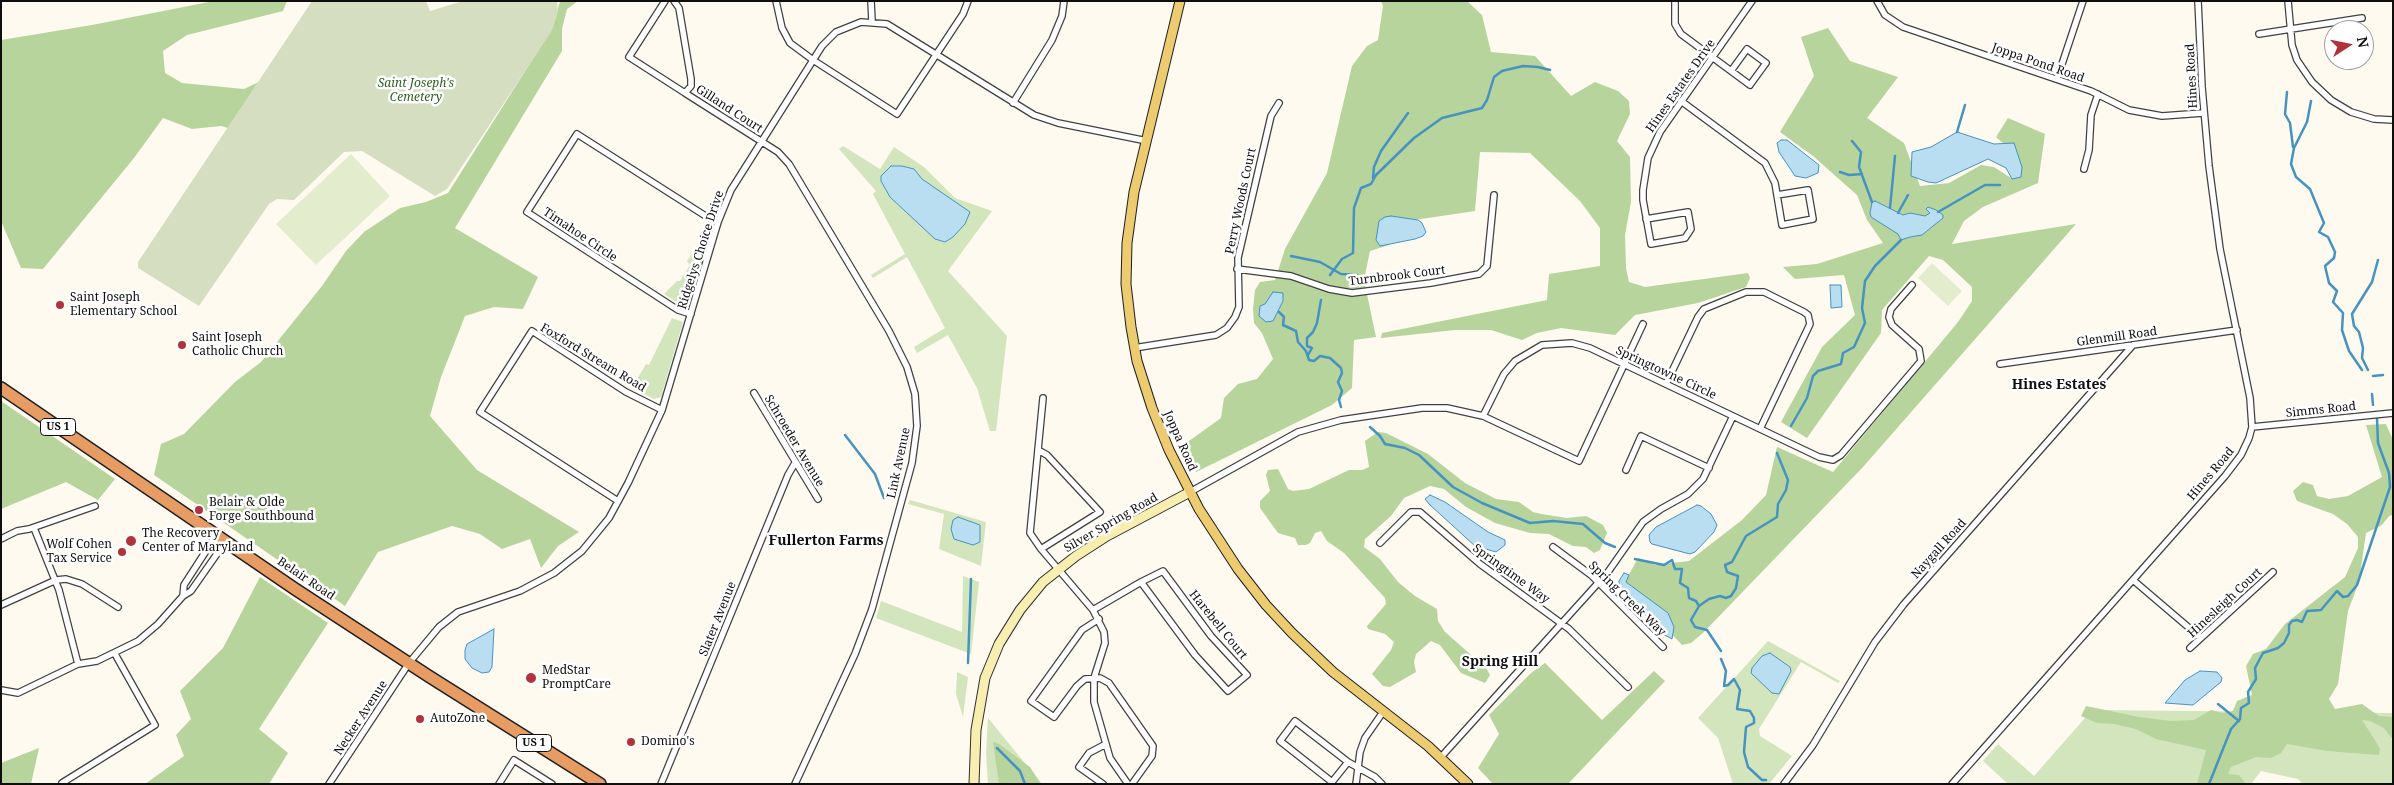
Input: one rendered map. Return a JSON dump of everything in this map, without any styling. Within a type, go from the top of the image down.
[{"type":"highway","name":"Belair Road","points":[[1,388],[409,663],[600,784]]},
{"type":"main road","name":"Joppa Road","points":[[1180,1],[1132,202],[1126,250],[1127,299],[1134,348],[1155,415],[1190,492],[1238,569],[1279,620],[1332,672],[1441,757],[1468,784]]},
{"type":"main road","name":"Silver Spring Road","points":[[974,784],[978,711],[992,660],[1007,629],[1020,610],[1059,568],[1107,536],[1190,492]]},
{"type":"main road","name":"Silver Spring Road","points":[[976,770],[981,784]]},
{"type":"street","name":"Gilland Court","points":[[665,1],[629,57],[762,142]]},
{"type":"street","name":"Gilland Court","points":[[674,1],[678,8],[691,79],[691,86],[686,93]]},
{"type":"street","points":[[776,1],[785,36],[790,43],[897,114],[963,14],[968,1]]},
{"type":"street","points":[[871,1],[872,21]]},
{"type":"street","points":[[1013,103],[1052,40],[1058,27],[1064,1]]},
{"type":"street","points":[[1675,1],[1674,17],[1677,29],[1685,39],[1750,85],[1766,63],[1747,49],[1732,71]]},
{"type":"street","name":"Hines Estates Drive","points":[[1646,219],[1688,212],[1691,229],[1684,238],[1651,244],[1646,219],[1643,190],[1648,158],[1660,132],[1752,1]]},
{"type":"street","name":"Joppa Pond Road","points":[[1877,1],[1886,15],[1903,27],[2098,94],[2129,110],[2145,115],[2170,116],[2204,113]]},
{"type":"street","points":[[2056,79],[2083,1]]},
{"type":"street","name":"Hines Road","points":[[1952,784],[2232,467],[2245,448],[2252,427],[2250,398],[2215,217],[2204,113],[2198,1]]},
{"type":"street","points":[[2288,1],[2289,29],[2297,60],[2304,72],[2322,92],[2341,106],[2360,116],[2393,120]]},
{"type":"street","points":[[2260,34],[2362,18]]},
{"type":"street","name":"Ridgelys Choice Drive","points":[[409,663],[433,632],[452,615],[538,583],[569,562],[599,531],[618,501],[662,410],[718,222],[738,176],[762,142],[813,60],[829,38],[842,28],[852,24],[872,21],[892,26],[1013,103],[1045,119],[1147,141]]},
{"type":"street","points":[[2084,169],[2090,150],[2091,115],[2098,94]]},
{"type":"street","points":[[1681,101],[1760,159],[1770,171],[1777,195],[1782,225],[1813,219],[1808,190],[1777,195]]},
{"type":"street","name":"Perry Woods Court","points":[[1134,348],[1210,336],[1227,328],[1235,317],[1238,307],[1237,269],[1272,112],[1279,102]]},
{"type":"street","name":"Timahoe Circle","points":[[691,314],[678,310],[527,212],[577,134],[704,216],[718,222]]},
{"type":"street","name":"Link Avenue","points":[[762,142],[778,152],[789,164],[889,331],[903,356],[911,379],[917,418],[912,463],[870,616],[794,784]]},
{"type":"street","name":"Turnbrook Court","points":[[1237,269],[1291,276],[1329,289],[1352,293],[1479,274],[1487,266],[1494,195]]},
{"type":"street","name":"Springtowne Circle","points":[[1482,416],[1509,366],[1522,356],[1538,347],[1563,343],[1582,345],[1827,460],[1833,460],[1842,455],[1920,362],[1919,349],[1892,325],[1889,317],[1891,309],[1912,285]]},
{"type":"street","points":[[1666,384],[1698,317],[1704,309],[1746,292],[1764,292],[1804,312],[1808,315],[1810,324],[1760,429]]},
{"type":"street","points":[[1190,492],[1278,442],[1326,423],[1422,408],[1447,408],[1482,416],[1579,461],[1642,324]]},
{"type":"street","name":"Glenmill Road","points":[[2000,364],[2237,330]]},
{"type":"street","name":"Foxford Stream Road","points":[[618,501],[480,412],[532,331],[626,392],[662,410]]},
{"type":"street","name":"Naygall Road","points":[[1784,784],[1813,745],[1875,642],[1909,598],[2133,345]]},
{"type":"street","name":"Schroeder Avenue","points":[[754,393],[818,499]]},
{"type":"street","points":[[1043,398],[1030,533],[1099,619],[1104,632],[1105,643],[1094,678],[1094,702],[1110,758],[1130,784],[1152,756],[1153,746],[1109,683],[1094,678],[1090,677],[1081,681],[1054,717],[1031,701],[1082,630],[1099,619]]},
{"type":"street","name":"Simms Road","points":[[2252,427],[2393,413]]},
{"type":"street","points":[[1441,757],[1599,582],[1622,555],[1644,522],[1661,508],[1688,494],[1703,479],[1733,416]]},
{"type":"street","points":[[1626,470],[1641,436],[1709,468]]},
{"type":"street","points":[[1038,450],[1047,456],[1100,512],[1041,549]]},
{"type":"street","name":"Slater Avenue","points":[[661,784],[788,475],[795,463]]},
{"type":"street","points":[[1,539],[17,531],[34,528],[95,506]]},
{"type":"street","name":"Springtime Way","points":[[1380,543],[1411,512],[1420,512],[1480,564],[1562,623],[1628,687]]},
{"type":"street","points":[[34,528],[56,580],[78,664]]},
{"type":"street","points":[[183,596],[184,586],[222,538]]},
{"type":"street","points":[[1,690],[18,693],[78,664],[89,663],[115,654],[149,632],[183,596],[191,591],[222,538]]},
{"type":"street","name":"Spring Creek Way","points":[[1553,547],[1599,582],[1663,647]]},
{"type":"street","name":"Harebell Court","points":[[1093,610],[1141,582],[1163,571],[1211,636],[1247,676],[1228,691],[1195,655],[1141,582]]},
{"type":"street","name":"Hinesleigh Court","points":[[2190,648],[2273,572]]},
{"type":"street","points":[[1,605],[56,580],[66,579],[82,584],[118,608]]},
{"type":"street","points":[[2133,580],[2201,638]]},
{"type":"street","points":[[62,783],[155,725],[115,654]]},
{"type":"street","name":"Necker Avenue","points":[[329,784],[409,663]]},
{"type":"street","points":[[1356,784],[1357,767],[1365,738],[1382,712]]},
{"type":"street","points":[[1348,762],[1332,782],[1280,741],[1296,721],[1348,762],[1382,784]]},
{"type":"street","points":[[1103,784],[1079,767],[1089,753],[1106,744]]},
{"type":"street","points":[[499,784],[514,760],[552,784]]},
{"type":"green space","points":[[214,1],[287,1],[283,11],[187,35],[163,51],[165,73],[182,83],[244,89],[269,77],[239,131],[221,126],[192,129],[163,118],[134,158],[43,269],[21,268],[1,221],[1,40],[92,25]]},
{"type":"green space","name":"Saint Joseph's Cemetery","points":[[312,1],[426,1],[430,11],[463,1],[557,1],[558,12],[551,32],[447,189],[435,196],[362,151],[344,152],[294,200],[277,199],[269,204],[199,306],[138,268],[138,262]]},
{"type":"green space","points":[[560,1],[578,1],[567,9],[562,29],[562,51],[455,228],[538,277],[523,309],[494,307],[465,316],[441,377],[430,416],[477,470],[579,532],[558,546],[541,568],[530,539],[502,549],[480,534],[452,526],[378,552],[345,606],[154,475],[161,444],[184,434],[235,382],[261,362],[322,286],[346,251],[364,232],[400,208],[426,202],[448,193],[553,27]]},
{"type":"green space","points":[[1381,1],[1467,1],[1482,15],[1491,52],[1535,56],[1571,96],[1595,82],[1618,91],[1629,101],[1630,114],[1617,141],[1630,157],[1631,202],[1625,235],[1626,268],[1629,282],[1645,287],[1748,273],[1750,278],[1746,287],[1698,303],[1635,315],[1615,335],[1561,328],[1537,333],[1522,340],[1491,330],[1455,330],[1381,338],[1382,333],[1547,300],[1549,274],[1600,266],[1600,228],[1580,201],[1530,153],[1480,152],[1475,211],[1401,222],[1400,236],[1389,245],[1370,251],[1364,280],[1376,337],[1354,340],[1352,388],[1332,405],[1196,472],[1182,446],[1221,418],[1224,398],[1238,384],[1257,379],[1273,359],[1262,333],[1254,323],[1255,290],[1260,282],[1275,280],[1285,249],[1327,173],[1352,66],[1367,46],[1378,40],[1383,6]]},
{"type":"green space","points":[[1828,28],[1850,61],[1898,77],[1867,118],[1904,143],[1920,186],[1949,183],[1981,165],[1994,167],[2011,178],[2021,174],[2014,153],[1996,137],[2008,118],[2045,134],[2038,183],[1983,207],[1964,221],[1952,244],[2076,224],[1863,467],[1703,633],[1691,643],[1682,645],[1624,584],[1638,558],[1655,565],[1689,561],[1742,520],[1766,495],[1777,447],[1833,472],[1958,322],[1972,301],[1972,287],[1943,260],[1929,256],[1882,310],[1881,333],[1807,438],[1781,422],[1822,347],[1855,315],[1844,275],[1795,279],[1783,267],[1817,264],[1883,243],[1867,220],[1857,195],[1813,156],[1780,132],[1814,76],[1801,37]]},
{"type":"green space","points":[[843,146],[880,169],[894,147],[924,167],[955,198],[992,211],[948,271],[1007,336],[996,431],[990,431],[977,388],[948,335],[917,353],[914,347],[945,328],[907,257],[873,278],[871,275],[905,254],[873,194],[876,191],[839,149]]},
{"type":"green space","points":[[351,154],[390,196],[316,265],[276,224]]},
{"type":"green space","points":[[707,224],[712,228],[689,302],[683,306],[664,294],[677,281],[680,281],[690,265],[687,261],[701,240]]},
{"type":"green space","points":[[1932,263],[1962,291],[1948,306],[1918,278]]},
{"type":"green space","points":[[672,318],[683,322],[661,397],[654,399],[627,385],[636,381],[646,364],[649,365]]},
{"type":"green space","points":[[1,401],[115,479],[98,500],[66,482],[1,509]]},
{"type":"green space","points":[[2386,424],[2393,440],[2393,515],[2389,516],[2382,525],[2366,533],[2359,582],[2348,611],[2338,684],[2329,699],[2335,709],[2362,704],[2379,716],[2393,717],[2393,740],[2384,728],[2370,721],[2362,720],[2380,749],[2379,755],[2327,751],[2287,744],[2281,753],[2271,758],[2256,757],[2231,767],[2228,774],[2239,775],[2246,784],[2197,784],[2206,750],[2156,739],[2136,729],[2114,724],[2097,723],[2081,716],[2086,706],[2139,717],[2171,721],[2194,720],[2211,710],[2223,713],[2233,711],[2237,701],[2252,695],[2246,666],[2253,654],[2266,649],[2285,624],[2345,577],[2358,548],[2358,537],[2347,524],[2333,514],[2297,501],[2293,491],[2303,482],[2313,485],[2317,496],[2329,499],[2348,496],[2382,477],[2366,425]]},
{"type":"green space","points":[[1378,432],[1386,433],[1428,454],[1465,483],[1496,499],[1519,502],[1533,512],[1541,514],[1567,518],[1586,516],[1603,525],[1607,533],[1600,550],[1594,553],[1586,547],[1573,546],[1549,534],[1530,533],[1495,523],[1466,507],[1444,489],[1430,486],[1404,498],[1391,516],[1365,539],[1364,547],[1380,559],[1398,582],[1415,596],[1437,609],[1438,621],[1445,632],[1486,668],[1490,675],[1485,683],[1461,673],[1440,645],[1431,641],[1416,654],[1414,662],[1416,672],[1390,687],[1383,686],[1372,674],[1391,650],[1394,642],[1385,634],[1368,629],[1367,626],[1386,604],[1385,598],[1344,553],[1327,541],[1321,531],[1315,533],[1310,543],[1298,545],[1295,538],[1278,533],[1260,508],[1260,501],[1270,491],[1266,475],[1268,470],[1278,469],[1288,489],[1293,491],[1309,489],[1349,470],[1362,470],[1369,467],[1365,441]]},
{"type":"green space","points":[[910,500],[986,522],[981,566],[939,549],[944,514],[908,504]]},
{"type":"green space","points":[[963,576],[979,582],[971,654],[876,618],[881,601],[962,632]]},
{"type":"green space","points":[[260,577],[328,623],[259,729],[288,753],[269,784],[145,784],[184,756],[176,735],[191,719],[180,691],[223,648]]},
{"type":"green space","points":[[1768,641],[1840,681],[1838,683],[1801,662],[1759,729],[1760,736],[1792,756],[1769,784],[1733,784],[1718,738],[1698,718]]},
{"type":"green space","points":[[1545,663],[1602,720],[1654,671],[1665,681],[1568,784],[1493,784],[1478,768],[1499,734],[1489,715],[1531,673]]},
{"type":"green space","points":[[957,672],[968,677],[963,717],[956,694]]},
{"type":"green space","points":[[2092,710],[2393,713],[2391,737],[2393,745],[2393,784],[2303,784],[2298,779],[2261,771],[2251,784],[2008,784],[1983,761],[1998,744],[2034,776]]},
{"type":"green space","points":[[988,718],[1042,784],[988,784],[986,753]]},
{"type":"green space","points":[[993,742],[999,744],[1030,767],[1041,784],[999,784]]},
{"type":"green space","points":[[39,748],[31,784],[1,784],[1,763]]},
{"type":"water","points":[[1957,132],[1994,144],[2014,143],[2022,167],[2021,177],[2012,179],[2006,168],[1988,159],[1936,183],[1911,176],[1912,152],[1931,147]]},
{"type":"water","points":[[1781,140],[1787,140],[1819,165],[1818,173],[1806,178],[1795,176],[1779,152],[1777,143]]},
{"type":"water","points":[[891,166],[914,169],[922,179],[970,212],[965,224],[953,237],[945,242],[935,239],[890,197],[881,181],[881,176]]},
{"type":"water","points":[[1875,201],[1903,215],[1910,213],[1925,216],[1930,213],[1926,209],[1928,207],[1943,215],[1943,218],[1922,235],[1901,240],[1898,234],[1871,217],[1872,202]]},
{"type":"water","points":[[1391,216],[1418,220],[1422,223],[1426,232],[1423,236],[1415,239],[1380,246],[1376,240],[1379,221]]},
{"type":"water","points":[[1830,285],[1841,285],[1842,307],[1831,308]]},
{"type":"water","points":[[1273,292],[1283,293],[1283,301],[1273,321],[1266,322],[1259,316],[1260,306],[1265,304]]},
{"type":"water","points":[[1430,495],[1445,502],[1488,532],[1505,540],[1505,545],[1496,552],[1475,546],[1430,505],[1425,499]]},
{"type":"water","points":[[1697,505],[1711,514],[1717,525],[1714,532],[1695,552],[1690,554],[1650,542],[1649,535],[1656,527]]},
{"type":"water","points":[[958,517],[980,525],[980,542],[973,545],[954,539],[951,529],[953,520]]},
{"type":"water","points":[[1624,573],[1629,575],[1626,582],[1668,613],[1674,627],[1672,639],[1663,634],[1619,586],[1619,581]]},
{"type":"water","points":[[494,629],[492,667],[489,672],[482,673],[472,668],[465,659],[465,650],[467,644]]},
{"type":"water","points":[[1770,653],[1790,667],[1791,671],[1779,694],[1772,693],[1751,673],[1752,668],[1762,656]]},
{"type":"water","points":[[2200,671],[2217,672],[2222,678],[2221,682],[2193,705],[2165,703],[2185,680]]},
{"type":"waterway","points":[[1330,275],[1342,259],[1353,253],[1354,208],[1361,188],[1371,184],[1376,175],[1414,138],[1442,118],[1482,108],[1487,100],[1494,77],[1502,71],[1523,66],[1550,70]]},
{"type":"waterway","points":[[2287,92],[2285,114],[2290,123],[2293,147]]},
{"type":"waterway","points":[[2311,101],[2307,122],[2294,148],[2291,164],[2296,177],[2310,189],[2324,223],[2319,232],[2328,237],[2335,252],[2334,258],[2325,266],[2329,283],[2337,291],[2333,302],[2343,313],[2342,330],[2349,351],[2362,370]]},
{"type":"waterway","points":[[1957,132],[1965,105]]},
{"type":"waterway","points":[[1373,178],[1374,167],[1381,151],[1408,113]]},
{"type":"waterway","points":[[1852,141],[1861,152],[1859,167],[1872,202]]},
{"type":"waterway","points":[[1890,208],[1895,156]]},
{"type":"waterway","points":[[1840,172],[1849,175],[1862,174]]},
{"type":"waterway","points":[[1938,212],[1985,185],[2000,185]]},
{"type":"waterway","points":[[1898,213],[1908,195]]},
{"type":"waterway","points":[[1791,426],[1807,398],[1813,376],[1818,371],[1841,364],[1843,353],[1854,347],[1865,323],[1862,308],[1865,281],[1875,266],[1901,240]]},
{"type":"waterway","points":[[1291,256],[1320,262],[1341,274],[1357,275]]},
{"type":"waterway","points":[[2368,370],[2362,358],[2363,348],[2359,332],[2354,326],[2352,314],[2372,282],[2378,260]]},
{"type":"waterway","points":[[1308,355],[1312,348],[1307,346],[1307,338],[1313,332],[1317,323],[1321,300]]},
{"type":"waterway","points":[[1279,312],[1284,317],[1283,325],[1296,331],[1298,342],[1306,351],[1309,360],[1314,361],[1320,356],[1330,358],[1341,368],[1342,373],[1338,382],[1342,391],[1339,400],[1341,407]]},
{"type":"waterway","points":[[2373,376],[2383,375]]},
{"type":"waterway","points":[[2372,394],[2373,405]]},
{"type":"waterway","points":[[2209,784],[2231,729],[2240,719],[2241,708],[2249,703],[2248,692],[2256,679],[2255,668],[2263,653],[2278,648],[2284,643],[2292,621],[2302,622],[2307,611],[2321,610],[2337,591],[2343,597],[2348,596],[2357,585],[2390,487],[2389,473],[2378,443],[2377,418]]},
{"type":"waterway","points":[[1370,427],[1380,436],[1385,444],[1405,448],[1419,455],[1453,487],[1482,503],[1530,523],[1553,521],[1583,524],[1605,543],[1615,547]]},
{"type":"waterway","points":[[845,435],[875,474],[884,498]]},
{"type":"waterway","points":[[1721,651],[1707,630],[1695,627],[1691,620],[1699,606],[1709,599],[1731,596],[1736,588],[1738,576],[1727,572],[1725,565],[1732,562],[1746,536],[1777,517],[1778,504],[1786,490],[1788,480],[1777,453]]},
{"type":"waterway","points":[[1635,559],[1664,565],[1672,560],[1675,569],[1682,569],[1680,583],[1688,588],[1689,598],[1696,601],[1699,606]]},
{"type":"waterway","points":[[968,663],[971,579]]},
{"type":"waterway","points":[[1721,659],[1726,671],[1724,686],[1734,679],[1740,690],[1737,709],[1750,711],[1754,718],[1754,723],[1746,727],[1744,752],[1748,767],[1762,780],[1766,780]]},
{"type":"waterway","points":[[2218,704],[2239,721]]},
{"type":"waterway","points":[[997,748],[1020,771],[1025,784]]},
{"type":"place","name":"Saint Joseph Elementary School","points":[[60,305]]},
{"type":"place","name":"Saint Joseph Catholic Church","points":[[182,345]]},
{"type":"place","name":"Belair & Olde Forge Southbound","points":[[199,510]]},
{"type":"place","name":"The Recovery Center of Maryland","points":[[131,541]]},
{"type":"place","name":"Wolf Cohen Tax Service","points":[[122,552]]},
{"type":"place","name":"MedStar PromptCare","points":[[531,678]]},
{"type":"place","name":"AutoZone","points":[[420,719]]},
{"type":"place","name":"Domino's","points":[[631,742]]},
{"type":"district","name":"Hines Estates","points":[[2059,385]]},
{"type":"district","name":"Fullerton Farms","points":[[826,541]]},
{"type":"district","name":"Spring Hill","points":[[1500,662]]}]
